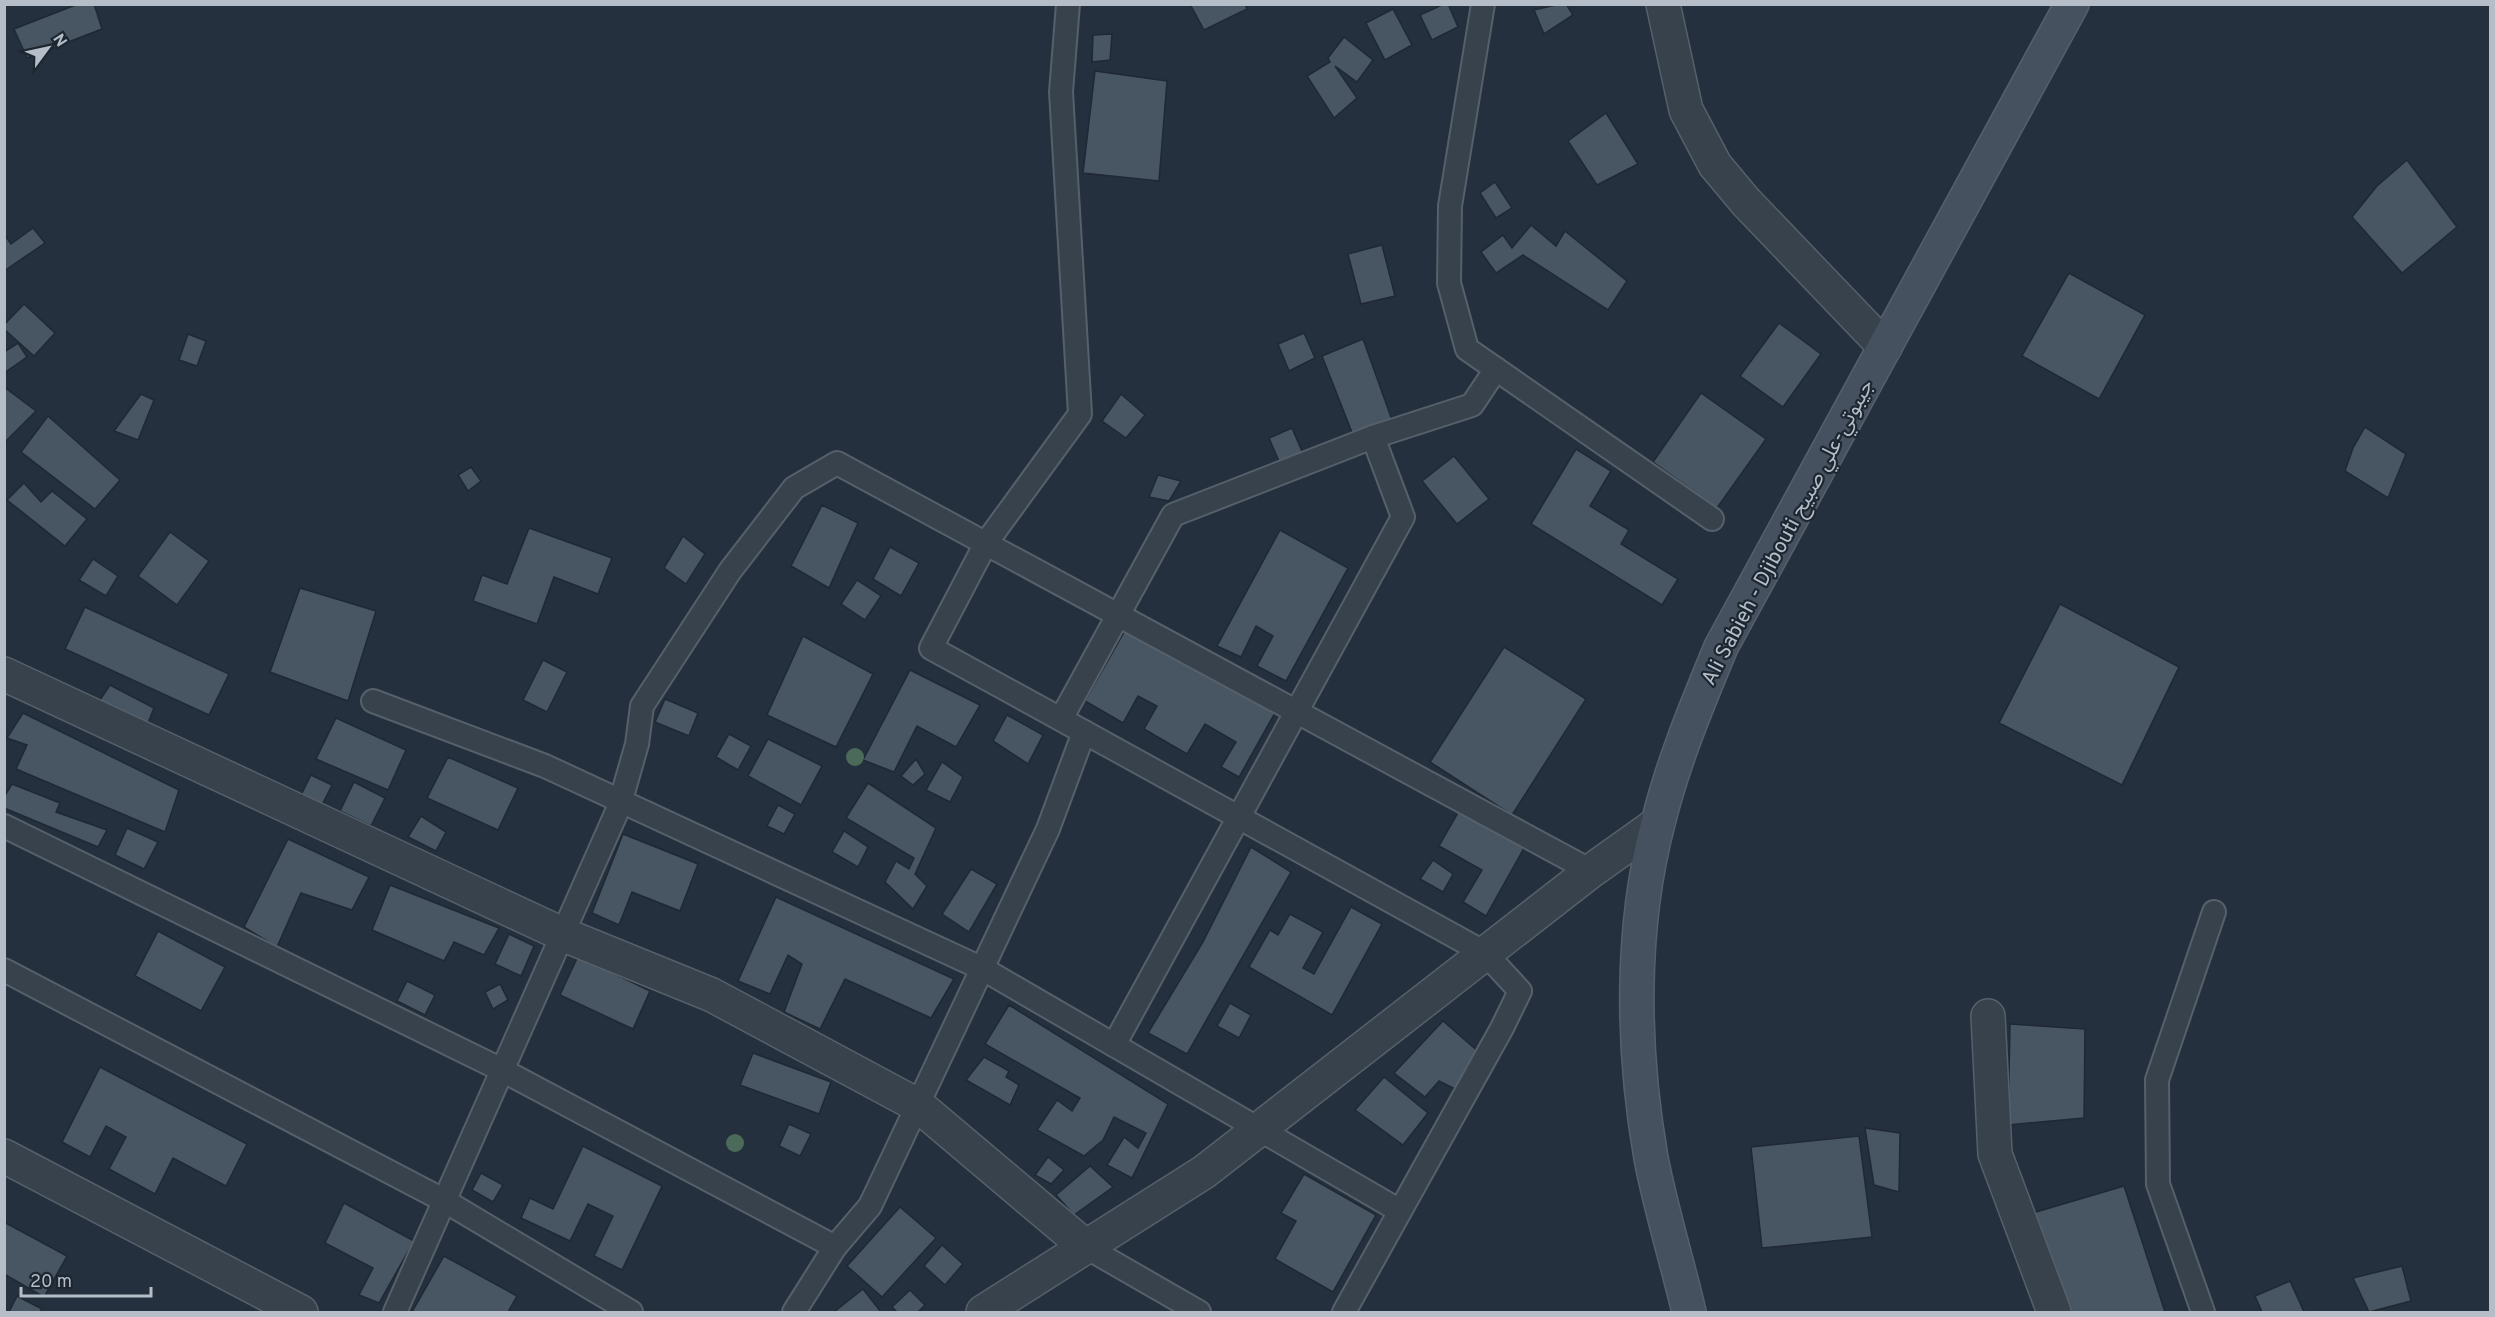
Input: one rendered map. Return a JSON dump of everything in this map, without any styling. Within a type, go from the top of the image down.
[{"type":"main road","name":"Ali Sabieh - Djibouti جيبوتي-علي صبيح","points":[[1689,1312],[1652,1158],[1640,1075],[1637,991],[1642,907],[1658,824],[1684,734],[1721,647],[2072,4]]},
{"type":"street","points":[[1663,4],[1686,110],[1715,165],[1746,202],[1885,347]]},
{"type":"street","points":[[4,674],[562,934],[712,996],[919,1106],[1086,1247]]},
{"type":"street","points":[[983,1312],[1204,1172],[1591,871],[1658,824]]},
{"type":"street","points":[[1988,1016],[1995,1154],[2054,1312]]},
{"type":"street","points":[[4,1156],[301,1312]]},
{"type":"lane","points":[[1068,4],[1061,92],[1080,414],[986,543],[931,648],[1485,953],[1520,991],[1502,1028],[1344,1312]]},
{"type":"lane","points":[[1483,4],[1450,206],[1449,283],[1467,349],[1712,519]]},
{"type":"lane","points":[[1061,719],[1173,515],[1373,437],[1472,405],[1496,369]]},
{"type":"lane","points":[[1114,1045],[1403,517],[1373,437]]},
{"type":"lane","points":[[395,1312],[620,801],[637,744],[642,706],[730,571],[794,488],[837,463],[1591,871]]},
{"type":"lane","points":[[373,701],[545,766],[983,969],[1400,1211]]},
{"type":"lane","points":[[794,1312],[835,1247],[870,1206],[1048,829],[1084,732]]},
{"type":"lane","points":[[4,826],[502,1070],[835,1247]]},
{"type":"lane","points":[[2203,1312],[2158,1184],[2157,1080],[2214,912]]},
{"type":"lane","points":[[4,970],[445,1201],[631,1312]]},
{"type":"lane","points":[[1086,1247],[1199,1312]]},
{"type":"building","points":[[78,4],[94,4],[102,29],[27,58],[14,29]]},
{"type":"building","points":[[1190,4],[1245,4],[1247,9],[1204,30]]},
{"type":"building","points":[[1448,4],[1458,27],[1432,40],[1420,15]]},
{"type":"building","points":[[1566,4],[1573,15],[1544,34],[1534,10]]},
{"type":"building","points":[[1393,9],[1412,45],[1385,60],[1366,23]]},
{"type":"building","points":[[1112,34],[1110,60],[1092,62],[1093,35]]},
{"type":"building","points":[[1344,37],[1373,60],[1357,82],[1335,66],[1357,98],[1334,118],[1307,76],[1330,62],[1328,58]]},
{"type":"building","points":[[1095,71],[1167,81],[1159,181],[1083,173]]},
{"type":"building","points":[[1606,113],[1638,164],[1597,185],[1568,141]]},
{"type":"building","points":[[2407,160],[2457,227],[2402,273],[2352,217],[2377,186]]},
{"type":"building","points":[[1495,182],[1512,208],[1496,218],[1480,193]]},
{"type":"building","points":[[1531,225],[1556,246],[1565,231],[1627,281],[1608,310],[1523,255],[1496,273],[1481,252],[1503,235],[1512,248]]},
{"type":"building","points":[[33,228],[45,243],[4,271],[4,234],[11,244]]},
{"type":"building","points":[[1382,245],[1395,296],[1361,304],[1348,254]]},
{"type":"building","points":[[2069,273],[2145,315],[2099,399],[2022,356]]},
{"type":"building","points":[[24,304],[55,333],[34,356],[4,329],[4,325]]},
{"type":"building","points":[[1779,323],[1821,354],[1783,407],[1740,376]]},
{"type":"building","points":[[1304,333],[1315,358],[1289,371],[1278,344]]},
{"type":"building","points":[[188,334],[206,341],[197,366],[179,360]]},
{"type":"building","points":[[1363,339],[1392,420],[1353,435],[1322,356]]},
{"type":"building","points":[[18,343],[27,357],[4,373],[4,352]]},
{"type":"building","points":[[4,387],[36,411],[4,443]]},
{"type":"building","points":[[1701,393],[1766,439],[1717,508],[1653,462]]},
{"type":"building","points":[[141,394],[154,400],[138,440],[114,431]]},
{"type":"building","points":[[1121,394],[1145,415],[1126,438],[1102,421]]},
{"type":"building","points":[[48,416],[120,480],[95,509],[21,452]]},
{"type":"building","points":[[2365,427],[2406,454],[2388,498],[2345,471],[2353,448]]},
{"type":"building","points":[[1292,428],[1304,456],[1281,466],[1269,438]]},
{"type":"building","points":[[1576,449],[1611,471],[1590,506],[1629,530],[1621,544],[1678,579],[1662,605],[1531,524]]},
{"type":"building","points":[[1454,456],[1489,499],[1457,524],[1422,481]]},
{"type":"building","points":[[471,467],[481,481],[468,491],[458,475]]},
{"type":"building","points":[[1158,475],[1181,481],[1169,501],[1149,497]]},
{"type":"building","points":[[24,483],[41,502],[52,491],[87,519],[65,546],[7,500]]},
{"type":"building","points":[[822,505],[858,523],[829,588],[791,566]]},
{"type":"building","points":[[529,528],[612,558],[598,594],[554,577],[537,624],[473,601],[482,575],[507,584]]},
{"type":"building","points":[[1280,530],[1348,568],[1286,681],[1257,666],[1273,636],[1256,626],[1241,657],[1217,646]]},
{"type":"building","points":[[170,532],[209,561],[177,605],[138,576]]},
{"type":"building","points":[[683,536],[705,554],[686,584],[664,568]]},
{"type":"building","points":[[890,547],[919,563],[901,596],[873,579]]},
{"type":"building","points":[[93,559],[118,576],[106,596],[79,580]]},
{"type":"building","points":[[857,580],[881,596],[865,620],[841,604]]},
{"type":"building","points":[[300,588],[376,611],[348,701],[270,672]]},
{"type":"building","points":[[2060,604],[2179,667],[2122,785],[1999,723]]},
{"type":"building","points":[[85,607],[229,674],[209,715],[65,649]]},
{"type":"building","points":[[1127,627],[1276,711],[1239,777],[1221,767],[1236,742],[1205,724],[1187,754],[1144,729],[1157,706],[1138,696],[1123,723],[1085,701]]},
{"type":"building","points":[[803,636],[873,674],[836,747],[767,715]]},
{"type":"building","points":[[1504,647],[1586,699],[1512,815],[1430,762]]},
{"type":"building","points":[[543,660],[567,672],[547,712],[523,700]]},
{"type":"building","points":[[910,670],[980,705],[956,747],[917,726],[894,772],[863,760]]},
{"type":"building","points":[[110,685],[154,708],[146,728],[98,703]]},
{"type":"building","points":[[665,699],[698,713],[689,736],[655,722]]},
{"type":"building","points":[[23,713],[179,790],[165,832],[16,769],[27,745],[7,738]]},
{"type":"building","points":[[1007,715],[1043,735],[1028,764],[993,741]]},
{"type":"building","points":[[336,718],[406,750],[388,790],[316,759]]},
{"type":"building","points":[[729,734],[751,746],[738,770],[716,757]]},
{"type":"building","points":[[768,739],[822,766],[801,805],[748,776]]},
{"type":"building","points":[[448,757],[518,788],[498,830],[427,798]]},
{"type":"building","points":[[916,759],[925,774],[913,785],[901,776]]},
{"type":"building","points":[[942,762],[963,777],[950,802],[926,790]]},
{"type":"building","points":[[311,775],[332,785],[322,805],[301,795]]},
{"type":"building","points":[[354,782],[385,798],[371,826],[340,811]]},
{"type":"building","points":[[868,783],[936,828],[915,874],[927,886],[913,909],[885,882],[896,861],[909,869],[914,858],[846,818]]},
{"type":"building","points":[[12,784],[60,803],[56,812],[107,830],[98,847],[4,808],[4,797]]},
{"type":"building","points":[[778,805],[795,814],[784,834],[767,826]]},
{"type":"building","points":[[1459,811],[1524,848],[1486,916],[1463,902],[1482,870],[1439,846]]},
{"type":"building","points":[[421,816],[446,832],[436,851],[408,837]]},
{"type":"building","points":[[127,828],[158,842],[144,869],[115,855]]},
{"type":"building","points":[[844,831],[868,847],[858,867],[832,852]]},
{"type":"building","points":[[623,834],[698,864],[680,911],[632,892],[619,925],[592,913]]},
{"type":"building","points":[[288,839],[369,877],[352,910],[301,893],[277,947],[244,927]]},
{"type":"building","points":[[1251,847],[1291,872],[1187,1054],[1148,1033],[1203,942]]},
{"type":"building","points":[[1433,860],[1453,874],[1443,892],[1420,879]]},
{"type":"building","points":[[971,869],[997,884],[969,932],[942,914]]},
{"type":"building","points":[[390,885],[499,928],[484,955],[454,942],[444,961],[372,930]]},
{"type":"building","points":[[776,897],[954,979],[931,1018],[845,979],[820,1029],[784,1012],[802,964],[788,955],[770,994],[738,981]]},
{"type":"building","points":[[1351,907],[1382,924],[1332,1015],[1249,967],[1270,930],[1278,935],[1290,914],[1323,932],[1303,968],[1314,974]]},
{"type":"building","points":[[158,931],[225,967],[201,1011],[135,976]]},
{"type":"building","points":[[509,934],[534,946],[521,976],[495,964]]},
{"type":"building","points":[[578,956],[650,991],[633,1029],[560,995]]},
{"type":"building","points":[[407,981],[435,995],[425,1015],[397,1001]]},
{"type":"building","points":[[500,984],[508,1000],[493,1009],[485,992]]},
{"type":"building","points":[[1230,1003],[1251,1015],[1239,1038],[1217,1026]]},
{"type":"building","points":[[1009,1005],[1168,1104],[1132,1178],[1107,1165],[1124,1137],[1138,1148],[1146,1133],[1114,1117],[1103,1140],[1084,1156],[1037,1130],[1057,1100],[1072,1111],[1080,1098],[985,1044]]},
{"type":"building","points":[[1443,1021],[1480,1053],[1457,1090],[1439,1081],[1425,1097],[1394,1073]]},
{"type":"building","points":[[2010,1024],[2085,1029],[2084,1118],[2008,1125]]},
{"type":"building","points":[[753,1053],[831,1082],[819,1114],[740,1085]]},
{"type":"building","points":[[984,1057],[1009,1071],[1006,1077],[1019,1085],[1010,1105],[966,1080]]},
{"type":"building","points":[[100,1067],[247,1144],[226,1186],[173,1158],[155,1194],[109,1169],[126,1137],[106,1126],[90,1157],[62,1142]]},
{"type":"building","points":[[1384,1077],[1428,1113],[1403,1145],[1355,1110]]},
{"type":"building","points":[[789,1124],[811,1134],[800,1156],[779,1146]]},
{"type":"building","points":[[1865,1128],[1900,1133],[1899,1192],[1874,1185]]},
{"type":"building","points":[[1859,1136],[1872,1237],[1762,1248],[1751,1147]]},
{"type":"building","points":[[583,1146],[662,1186],[622,1270],[594,1256],[613,1216],[588,1204],[570,1241],[521,1218],[530,1198],[553,1209]]},
{"type":"building","points":[[1048,1157],[1064,1170],[1051,1184],[1035,1175]]},
{"type":"building","points":[[1090,1166],[1113,1187],[1074,1215],[1056,1195]]},
{"type":"building","points":[[481,1173],[503,1185],[493,1202],[472,1190]]},
{"type":"building","points":[[1304,1174],[1376,1215],[1333,1292],[1275,1259],[1296,1221],[1281,1213]]},
{"type":"building","points":[[2124,1186],[2165,1312],[2065,1312],[2029,1214]]},
{"type":"building","points":[[344,1203],[414,1241],[379,1303],[359,1295],[373,1268],[325,1243]]},
{"type":"building","points":[[900,1207],[936,1238],[882,1297],[847,1266]]},
{"type":"building","points":[[4,1222],[67,1256],[44,1297],[4,1274]]},
{"type":"building","points":[[942,1245],[963,1264],[945,1285],[924,1266]]},
{"type":"building","points":[[444,1256],[517,1296],[508,1312],[412,1312]]},
{"type":"building","points":[[2402,1266],[2411,1301],[2369,1312],[2353,1278]]},
{"type":"building","points":[[2290,1281],[2304,1312],[2262,1312],[2255,1296]]},
{"type":"building","points":[[863,1289],[881,1312],[834,1312]]},
{"type":"building","points":[[910,1290],[925,1305],[918,1312],[897,1312],[892,1307]]},
{"type":"building","points":[[17,1296],[42,1309],[40,1312],[9,1312]]}]
